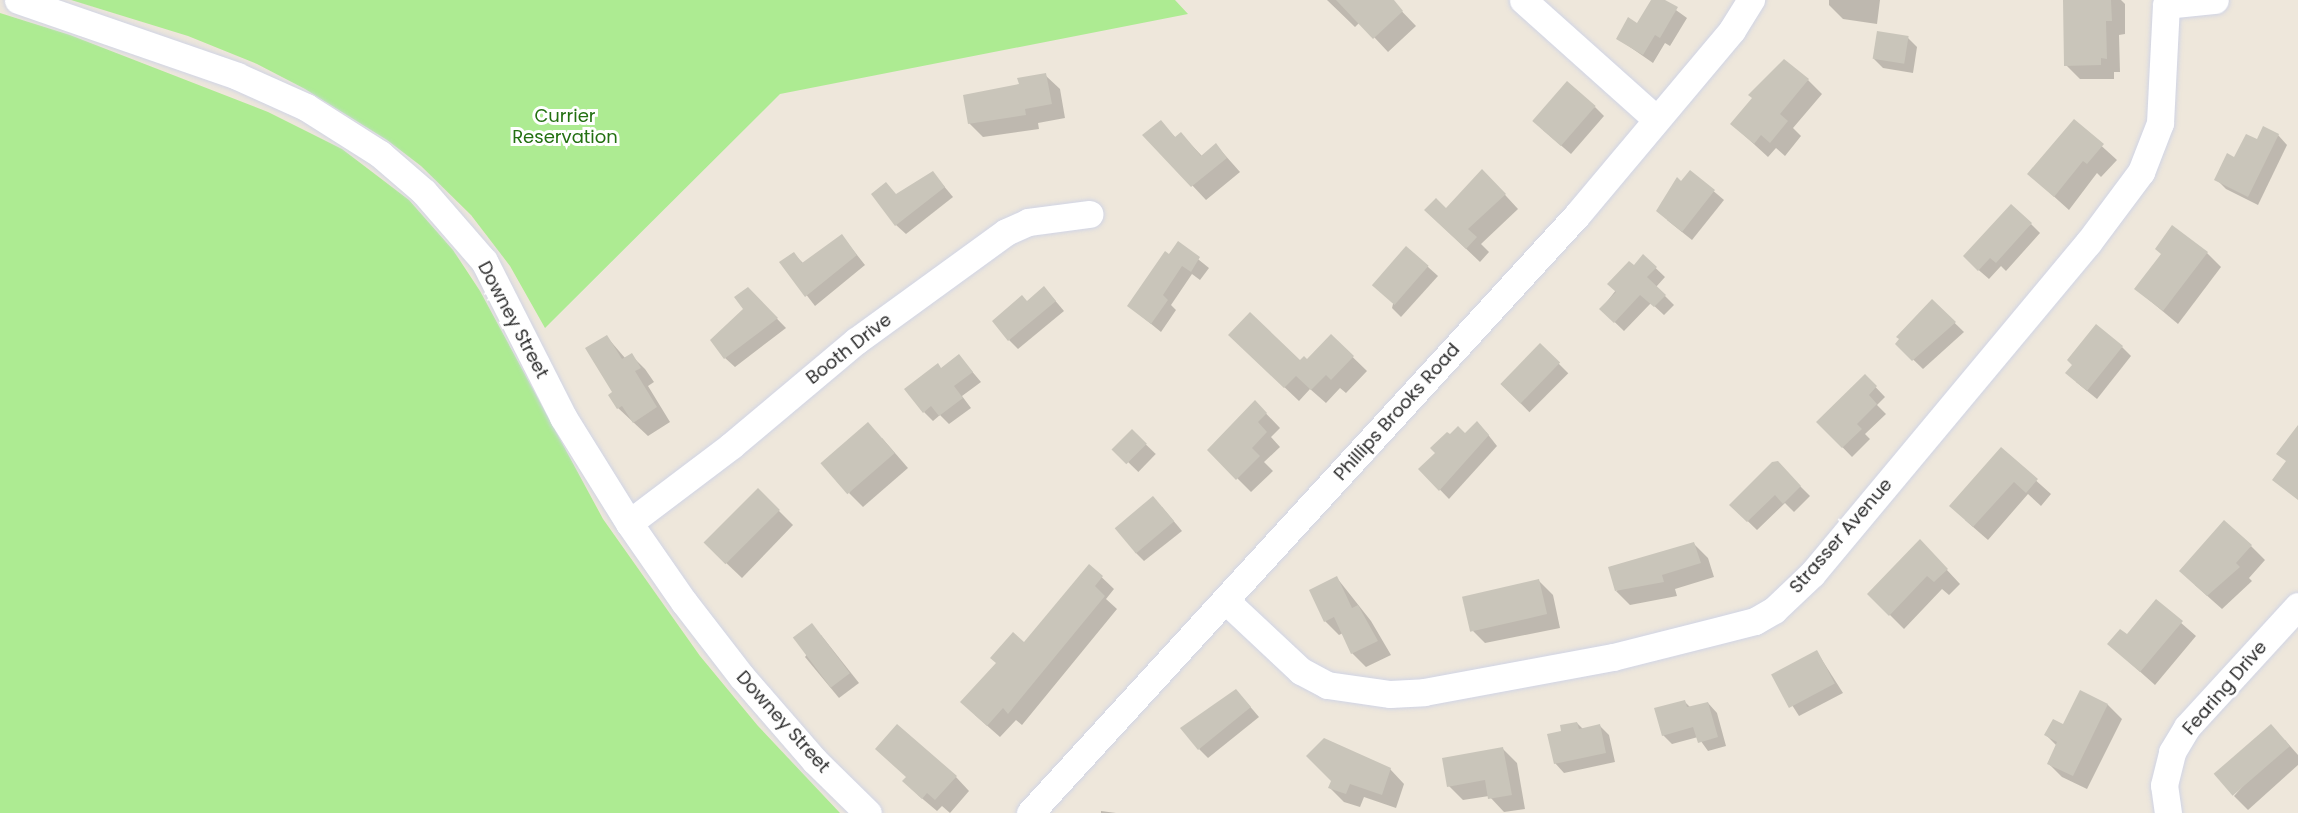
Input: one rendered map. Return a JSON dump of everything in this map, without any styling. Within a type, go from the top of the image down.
[{"type":"street","name":"Downey Street","points":[[18,0],[237,76],[315,112],[380,154],[424,192],[484,261],[563,417],[629,523],[742,677],[816,761],[868,813]]},
{"type":"street","points":[[1523,0],[1656,119]]},
{"type":"street","name":"Phillips Brooks Road","points":[[1030,813],[1576,215],[1732,30],[1751,0]]},
{"type":"street","name":"Strasser Avenue","points":[[1225,600],[1302,671],[1327,685],[1390,694],[1424,692],[1613,657],[1755,621],[1774,610],[1812,574],[2088,243],[2141,172],[2160,123],[2166,2],[2215,0]]},
{"type":"street","name":"Booth Drive","points":[[629,523],[732,445],[856,341],[1006,232],[1028,222],[1089,214]]},
{"type":"street","name":"Fearing Drive","points":[[2168,813],[2164,785],[2172,752],[2182,736],[2298,606]]},
{"type":"green space","name":"Currier Reservation","points":[[71,0],[1175,0],[1188,14],[780,94],[545,328],[510,266],[471,215],[421,166],[387,140],[305,89],[257,64],[188,36]]},
{"type":"green space","points":[[0,13],[70,35],[268,112],[342,149],[409,200],[453,250],[480,291],[603,519],[700,656],[758,726],[840,813],[0,813]]},
{"type":"building","points":[[1336,0],[1394,0],[1403,11],[1373,39]]},
{"type":"building","points":[[1651,0],[1665,0],[1678,7],[1660,38],[1655,35],[1643,55],[1616,39],[1628,17],[1637,23]]},
{"type":"building","points":[[2063,0],[2111,0],[2112,21],[2106,21],[2107,59],[2101,58],[2101,65],[2064,66]]},
{"type":"building","points":[[1877,31],[1909,36],[1904,64],[1873,59]]},
{"type":"building","points":[[1784,59],[1809,79],[1780,114],[1788,121],[1770,143],[1761,135],[1754,144],[1730,124],[1752,98],[1748,95]]},
{"type":"building","points":[[1046,73],[1052,104],[1025,109],[1026,115],[968,124],[963,95],[1019,84],[1017,78]]},
{"type":"building","points":[[1567,81],[1596,106],[1561,146],[1532,121]]},
{"type":"building","points":[[2074,119],[2104,144],[2087,164],[2083,161],[2054,197],[2027,174]]},
{"type":"building","points":[[1161,120],[1175,137],[1181,132],[1201,156],[1216,143],[1227,158],[1191,187],[1142,135]]},
{"type":"building","points":[[2263,126],[2279,134],[2248,197],[2214,180],[2227,153],[2234,157],[2246,134],[2257,139]]},
{"type":"building","points":[[1482,169],[1506,194],[1468,229],[1477,237],[1466,249],[1424,210],[1436,198],[1446,208]]},
{"type":"building","points":[[1690,170],[1715,190],[1682,232],[1656,211],[1677,177],[1681,181]]},
{"type":"building","points":[[933,171],[945,187],[895,226],[871,194],[886,182],[896,194]]},
{"type":"building","points":[[2011,204],[2032,223],[1996,263],[1990,258],[1978,271],[1963,256]]},
{"type":"building","points":[[2172,225],[2208,252],[2163,311],[2134,289],[2161,254],[2155,249]]},
{"type":"building","points":[[842,234],[857,255],[805,297],[779,262],[794,252],[802,263]]},
{"type":"building","points":[[1178,241],[1200,257],[1191,272],[1182,266],[1163,295],[1168,300],[1151,324],[1127,306],[1165,251],[1169,254]]},
{"type":"building","points":[[1406,246],[1429,266],[1395,305],[1372,285]]},
{"type":"building","points":[[1643,254],[1657,267],[1647,277],[1666,295],[1654,307],[1640,295],[1614,323],[1599,309],[1616,292],[1607,284],[1629,261],[1634,265]]},
{"type":"building","points":[[1044,286],[1056,301],[1008,341],[992,321],[1022,295],[1027,301]]},
{"type":"building","points":[[748,287],[778,318],[724,359],[710,340],[743,309],[734,297]]},
{"type":"building","points":[[1932,299],[1956,322],[1912,361],[1895,344],[1899,339],[1896,337]]},
{"type":"building","points":[[1250,312],[1300,360],[1304,356],[1307,359],[1331,334],[1354,356],[1331,380],[1326,375],[1311,390],[1296,376],[1284,388],[1228,335]]},
{"type":"building","points":[[2096,324],[2123,346],[2087,391],[2065,373],[2072,365],[2067,360]]},
{"type":"building","points":[[607,335],[622,359],[632,353],[641,368],[635,371],[657,407],[633,423],[622,406],[617,409],[608,395],[612,392],[585,348]]},
{"type":"building","points":[[1540,343],[1560,362],[1521,403],[1500,384]]},
{"type":"building","points":[[959,354],[973,372],[954,386],[963,398],[939,416],[931,406],[923,413],[904,389],[938,363],[941,368]]},
{"type":"building","points":[[1865,374],[1877,386],[1869,395],[1877,404],[1857,424],[1862,429],[1842,448],[1816,422]]},
{"type":"building","points":[[1255,400],[1267,413],[1258,422],[1267,432],[1252,448],[1260,456],[1236,480],[1207,450]]},
{"type":"building","points":[[1477,421],[1489,435],[1439,491],[1418,469],[1435,453],[1430,448],[1447,432],[1450,434],[1458,426],[1465,433]]},
{"type":"building","points":[[868,422],[895,453],[847,494],[820,463]]},
{"type":"building","points":[[2298,425],[2298,500],[2272,480],[2286,461],[2276,454]]},
{"type":"building","points":[[1132,429],[1147,444],[1126,464],[1111,450]]},
{"type":"building","points":[[2001,447],[2038,479],[2026,493],[2014,482],[1973,527],[1949,506]]},
{"type":"building","points":[[1778,461],[1801,486],[1783,504],[1775,495],[1747,522],[1729,505],[1772,462]]},
{"type":"building","points":[[758,488],[780,510],[725,564],[704,542]]},
{"type":"building","points":[[1153,496],[1174,521],[1136,553],[1115,528]]},
{"type":"building","points":[[2224,520],[2252,545],[2236,563],[2240,567],[2207,596],[2179,571]]},
{"type":"building","points":[[1920,539],[1948,569],[1934,582],[1927,576],[1889,616],[1867,594]]},
{"type":"building","points":[[1694,542],[1701,563],[1662,575],[1664,582],[1615,591],[1608,567]]},
{"type":"building","points":[[1089,564],[1103,576],[1095,586],[1105,596],[1008,714],[1003,708],[987,726],[960,702],[996,663],[990,658],[1013,632],[1024,642]]},
{"type":"building","points":[[1337,576],[1352,608],[1358,605],[1378,641],[1351,654],[1334,617],[1324,622],[1309,590]]},
{"type":"building","points":[[1539,579],[1547,614],[1470,632],[1462,597]]},
{"type":"building","points":[[2156,599],[2183,621],[2140,672],[2107,644],[2120,629],[2127,634]]},
{"type":"building","points":[[812,623],[850,673],[831,688],[793,637]]},
{"type":"building","points":[[1817,650],[1835,684],[1789,708],[1771,674]]},
{"type":"building","points":[[1236,689],[1251,707],[1198,750],[1180,728]]},
{"type":"building","points":[[2080,690],[2108,704],[2073,776],[2047,764],[2057,742],[2044,735],[2053,719],[2063,724]]},
{"type":"building","points":[[1685,700],[1687,707],[1708,702],[1718,737],[1698,743],[1693,727],[1662,736],[1654,708]]},
{"type":"building","points":[[1577,722],[1579,729],[1600,724],[1606,753],[1554,764],[1547,734],[1561,731],[1560,725]]},
{"type":"building","points":[[897,724],[957,776],[935,800],[927,793],[922,799],[902,781],[906,777],[875,749]]},
{"type":"building","points":[[2271,724],[2290,746],[2233,796],[2214,774]]},
{"type":"building","points":[[1324,738],[1391,768],[1382,795],[1350,784],[1346,794],[1328,788],[1331,781],[1306,756]]},
{"type":"building","points":[[1503,747],[1512,795],[1488,799],[1485,780],[1447,787],[1442,758]]}]
